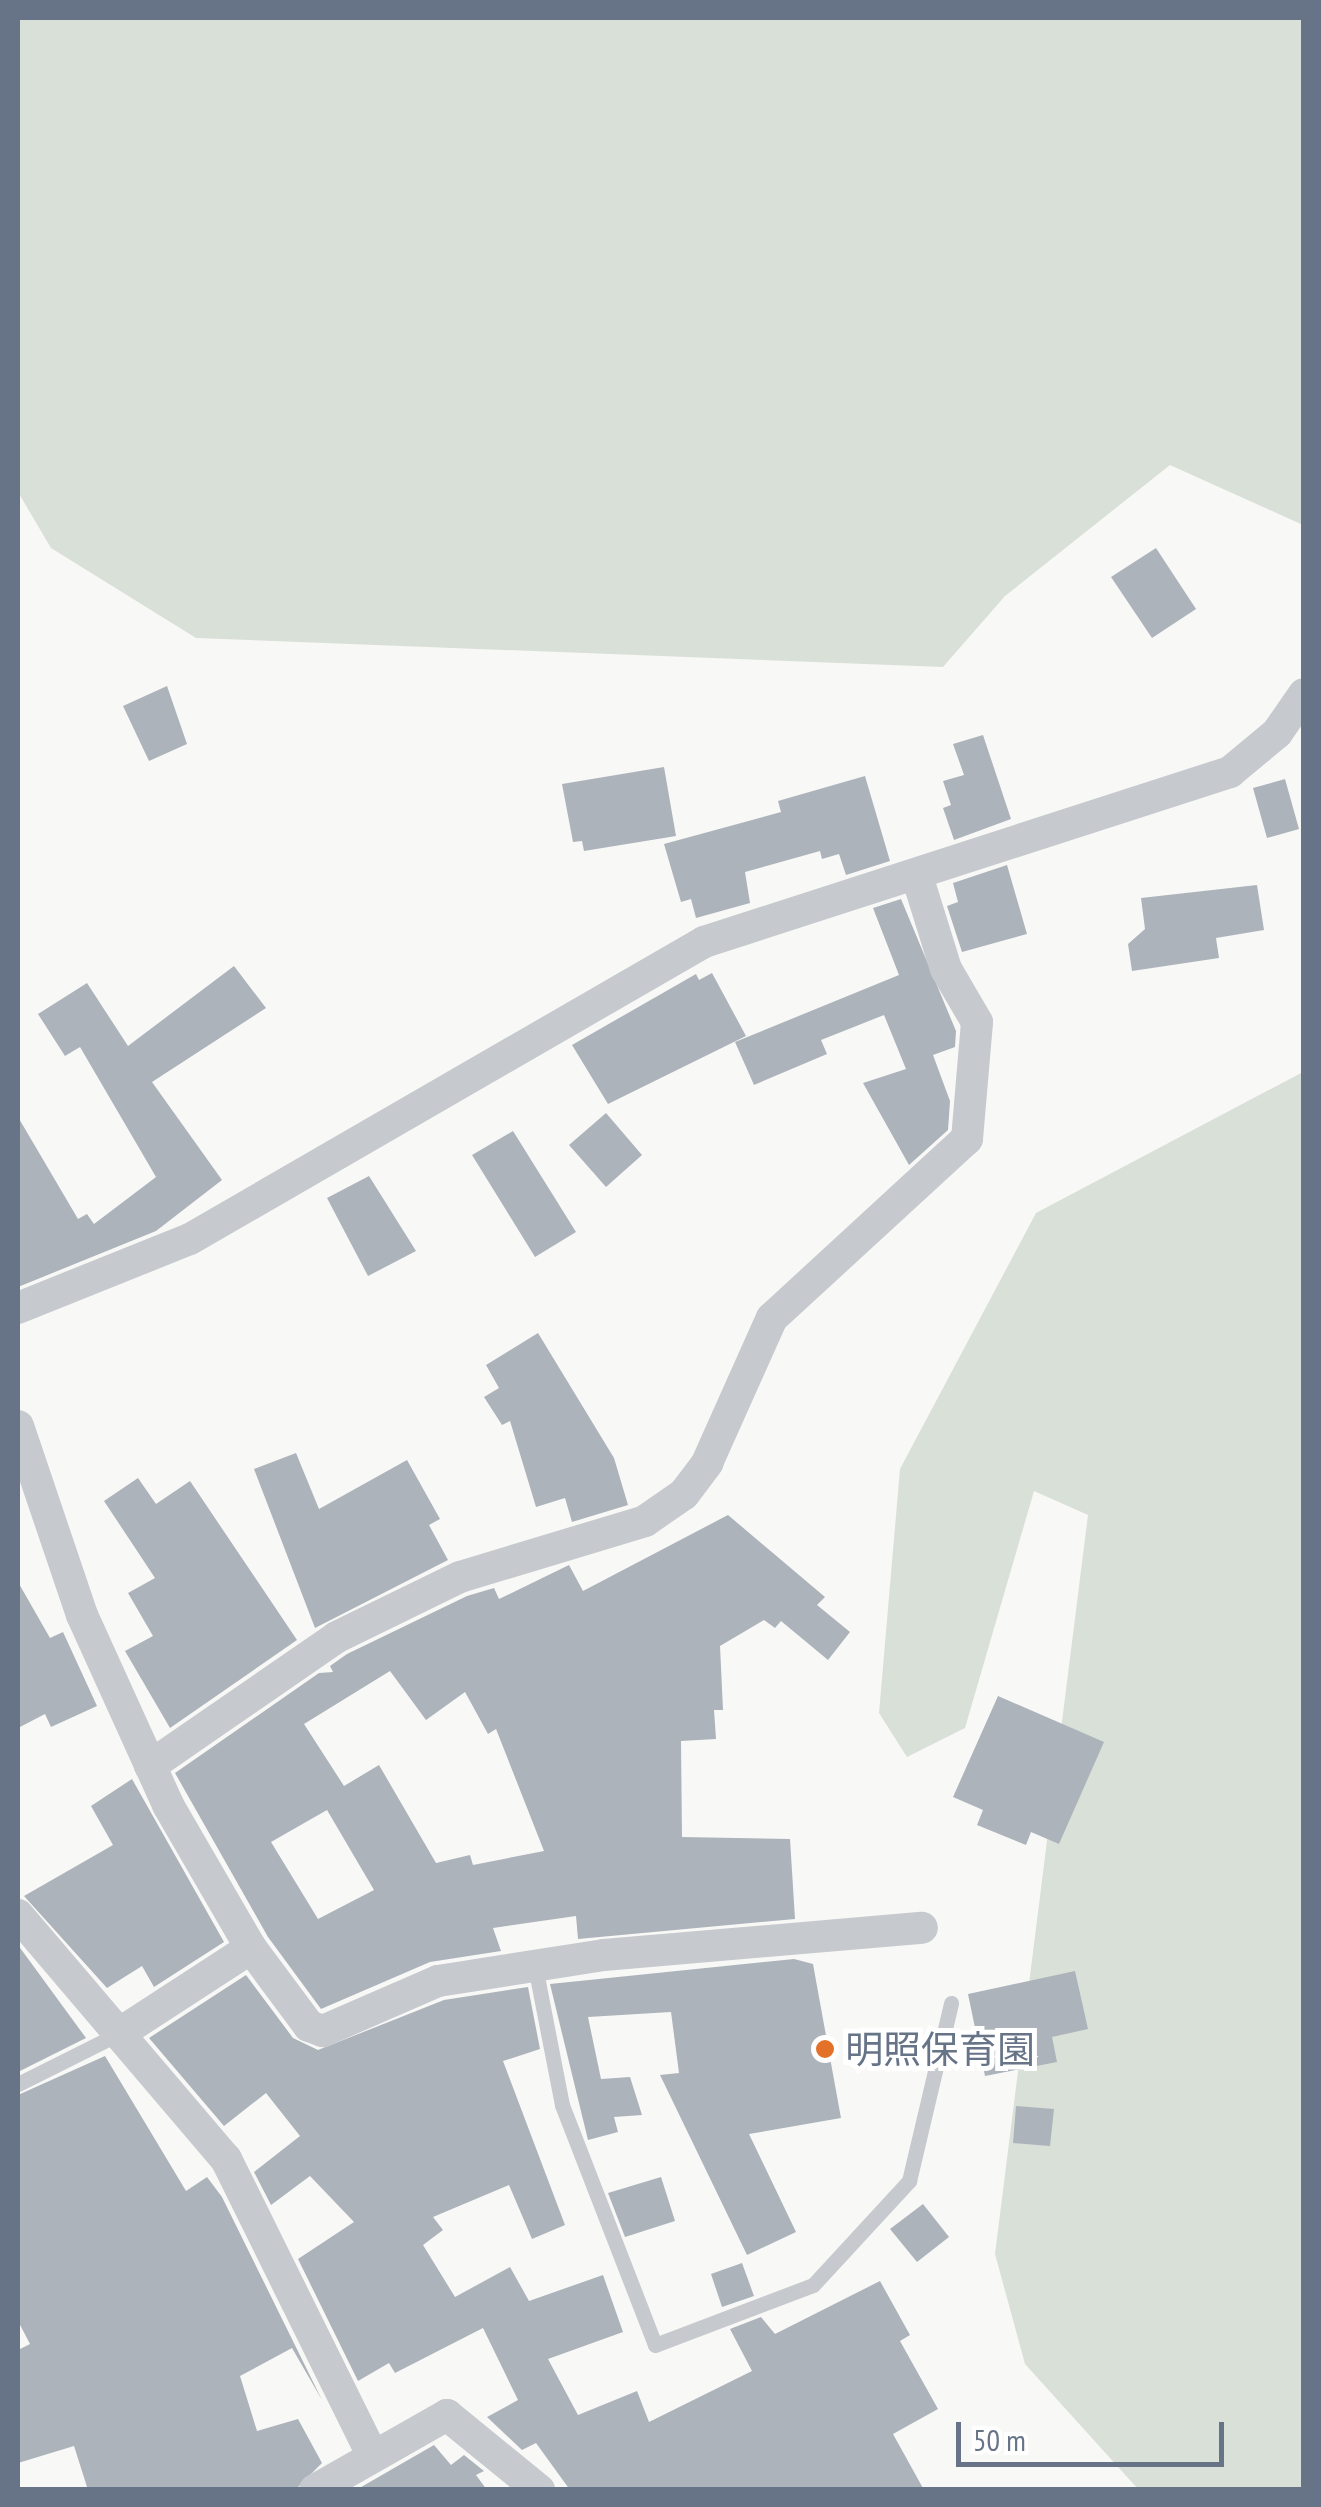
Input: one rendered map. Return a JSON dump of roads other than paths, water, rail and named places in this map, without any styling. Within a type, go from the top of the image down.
[{"type":"street","points":[[18,1308],[190,1238],[704,942],[1230,772],[1277,733],[1304,694]]},
{"type":"street","points":[[150,1766],[337,1637],[460,1576],[645,1521],[684,1494],[707,1463],[772,1318],[967,1139],[977,1022],[946,969],[917,876]]},
{"type":"street","points":[[18,1426],[82,1615],[150,1766],[251,1948],[309,2026],[323,2031],[438,1982],[535,1966],[922,1928]]},
{"type":"street","points":[[18,1915],[226,2159],[372,2454]]},
{"type":"street","points":[[120,2033],[251,1948]]},
{"type":"street","points":[[315,2490],[372,2454],[447,2415],[540,2490]]},
{"type":"lane","points":[[535,1966],[562,2105],[655,2344],[812,2285],[908,2181],[951,2003]]},
{"type":"lane","points":[[18,2084],[120,2033]]},
{"type":"place","name":"明照保育園","points":[[825,2049]]}]
